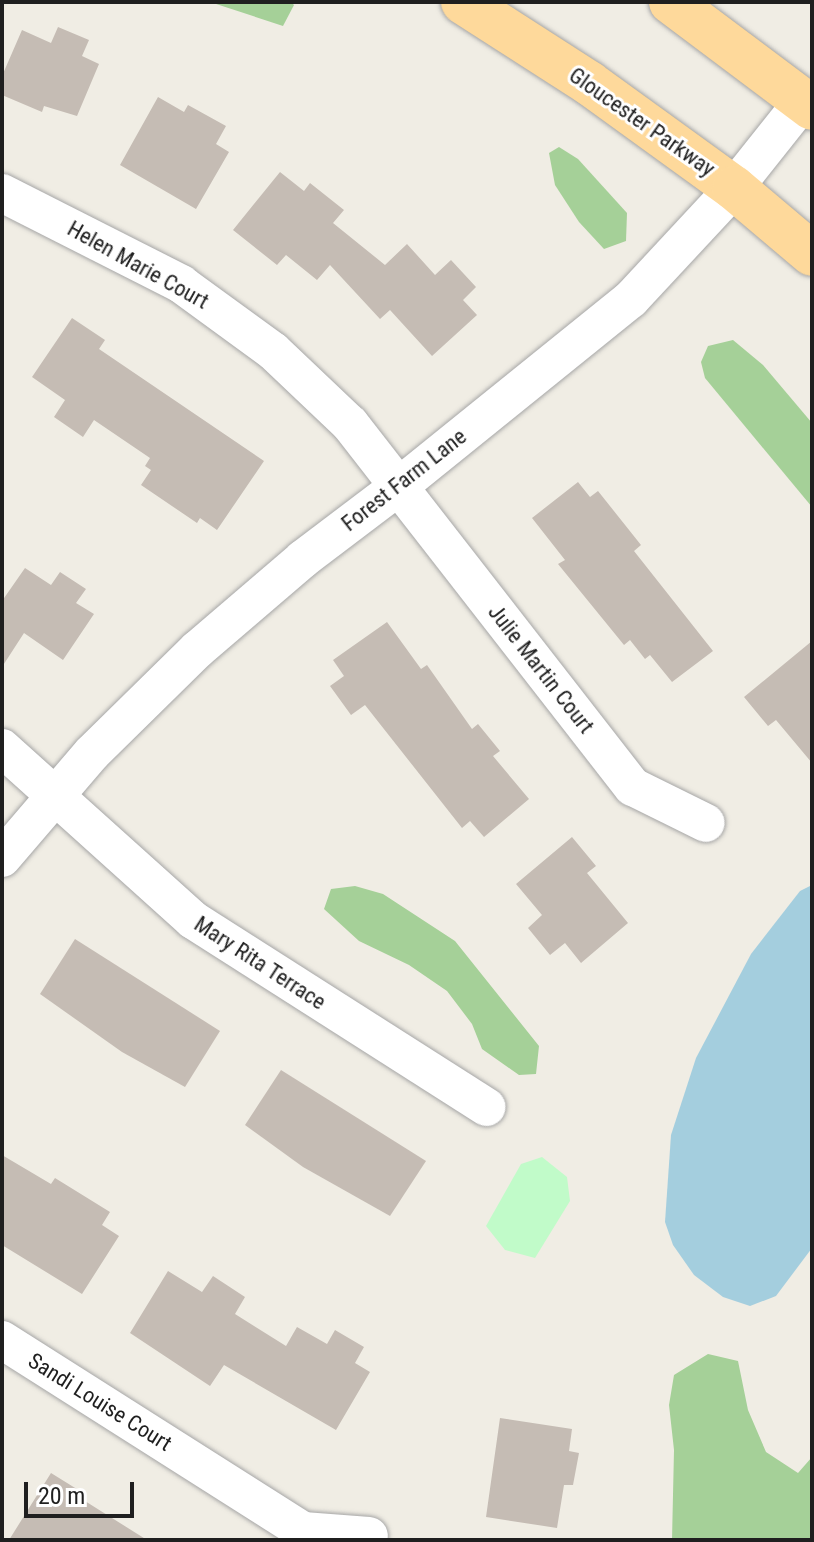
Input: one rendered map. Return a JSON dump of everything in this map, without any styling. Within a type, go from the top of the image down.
[{"type":"main road","name":"Gloucester Parkway","points":[[463,2],[589,83],[734,188],[812,254]]},
{"type":"main road","points":[[671,2],[808,104]]},
{"type":"street","name":"Forest Farm Lane","points":[[2,858],[53,795],[198,649],[303,559],[398,487],[631,299],[808,104]]},
{"type":"street","name":"Helen Marie Court","points":[[2,193],[181,284],[228,316],[273,351],[350,424],[398,487]]},
{"type":"street","name":"Julie Martin Court","points":[[398,487],[633,787],[706,823]]},
{"type":"street","name":"Mary Rita Terrace","points":[[2,748],[193,920],[486,1107]]},
{"type":"street","name":"Sandi Louise Court","points":[[2,1340],[303,1531],[369,1536]]},
{"type":"green space","points":[[210,2],[291,2],[294,5],[283,26]]},
{"type":"green space","points":[[559,147],[578,159],[627,213],[626,241],[604,249],[579,222],[555,185],[549,153]]},
{"type":"green space","points":[[733,340],[763,365],[812,423],[812,507],[705,378],[701,362],[708,346]]},
{"type":"green space","points":[[355,886],[383,894],[455,941],[539,1046],[536,1074],[519,1075],[482,1049],[472,1024],[447,991],[409,965],[359,941],[324,909],[331,889]]},
{"type":"green space","points":[[542,1157],[567,1177],[570,1201],[535,1258],[505,1250],[486,1226],[521,1164]]},
{"type":"green space","points":[[708,1354],[738,1361],[748,1410],[766,1452],[798,1473],[812,1457],[812,1540],[672,1540],[674,1450],[669,1405],[674,1375]]},
{"type":"water","points":[[812,885],[812,1248],[776,1296],[750,1306],[723,1297],[694,1275],[673,1245],[665,1222],[671,1135],[696,1058],[751,954],[800,891]]},
{"type":"building","points":[[58,27],[89,40],[82,56],[99,64],[77,116],[44,106],[42,112],[2,95],[2,76],[22,30],[51,43]]},
{"type":"building","points":[[158,97],[184,112],[188,105],[226,126],[216,144],[229,152],[196,209],[120,165]]},
{"type":"building","points":[[280,172],[304,191],[310,183],[344,210],[333,223],[385,265],[407,244],[435,275],[451,260],[476,287],[463,300],[477,315],[432,356],[390,310],[380,319],[330,265],[317,280],[286,255],[277,265],[233,230]]},
{"type":"building","points":[[72,318],[105,340],[99,349],[264,461],[217,530],[200,518],[197,523],[141,485],[151,470],[145,466],[150,458],[94,420],[83,437],[54,417],[65,400],[32,377]]},
{"type":"building","points":[[578,482],[590,497],[598,491],[641,545],[634,551],[713,651],[672,682],[650,655],[645,659],[630,640],[624,645],[558,564],[565,560],[532,518]]},
{"type":"building","points":[[25,568],[51,585],[60,572],[86,589],[76,603],[94,614],[63,660],[24,633],[2,667],[2,601]]},
{"type":"building","points":[[387,622],[421,669],[427,665],[472,729],[478,724],[500,751],[493,756],[529,799],[484,837],[470,821],[462,828],[365,705],[351,715],[330,686],[344,676],[333,660]]},
{"type":"building","points":[[812,641],[812,763],[776,720],[768,726],[744,697]]},
{"type":"building","points":[[572,837],[596,866],[587,873],[628,923],[581,963],[565,943],[550,955],[528,928],[542,915],[516,884]]},
{"type":"building","points":[[75,939],[220,1031],[185,1087],[122,1052],[40,994]]},
{"type":"building","points":[[281,1070],[426,1161],[390,1216],[303,1167],[245,1125]]},
{"type":"building","points":[[2,1155],[51,1184],[55,1178],[110,1212],[102,1225],[119,1236],[82,1294],[2,1245]]},
{"type":"building","points":[[168,1271],[202,1292],[213,1276],[245,1297],[235,1314],[286,1346],[297,1327],[327,1344],[335,1330],[364,1347],[355,1363],[370,1372],[336,1430],[224,1365],[210,1386],[130,1333]]},
{"type":"building","points":[[500,1418],[572,1429],[569,1451],[579,1453],[573,1485],[564,1485],[557,1528],[486,1517]]},
{"type":"building","points":[[51,1473],[80,1491],[77,1496],[147,1540],[9,1540]]}]
